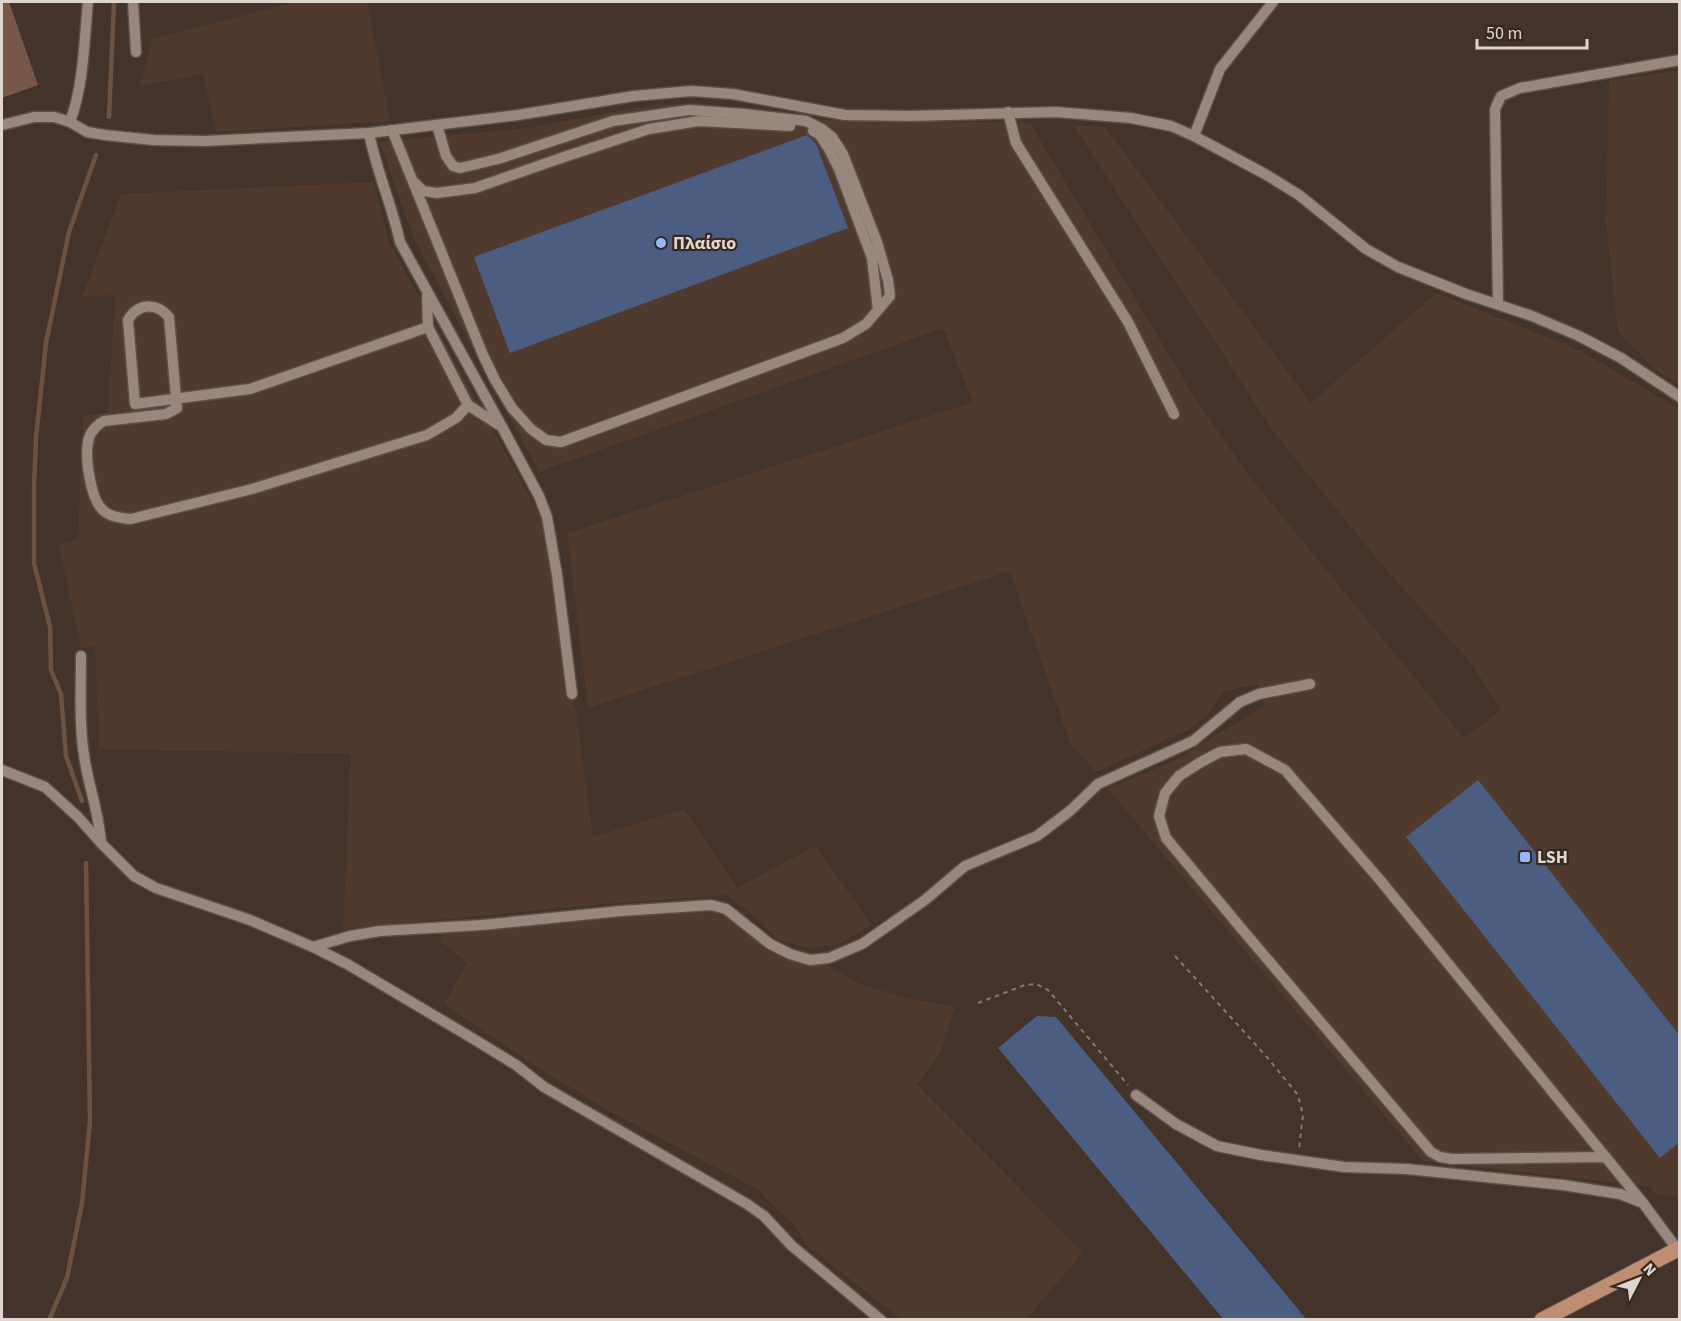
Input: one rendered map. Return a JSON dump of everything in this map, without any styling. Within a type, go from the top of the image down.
[{"type":"main road","points":[[1542,1320],[1678,1248]]},
{"type":"street","points":[[70,122],[75,109],[88,2]]},
{"type":"street","points":[[133,2],[136,52]]},
{"type":"street","points":[[1194,136],[1220,69],[1230,53],[1273,2]]},
{"type":"street","points":[[1498,304],[1495,109],[1501,96],[1520,88],[1680,60]]},
{"type":"street","points":[[2,125],[34,117],[54,117],[70,122],[87,132],[153,140],[205,141],[369,133],[518,115],[634,96],[691,91],[733,94],[845,115],[911,116],[1056,112],[1131,118],[1171,126],[1194,136],[1299,195],[1366,249],[1398,267],[1532,316],[1602,347],[1680,397]]},
{"type":"street","points":[[392,130],[495,380],[512,408],[531,429],[546,440],[561,442],[843,338],[866,324],[890,296],[888,280],[876,242],[843,154],[832,137],[806,121],[689,110],[613,121],[498,159],[460,168],[453,166],[446,156],[437,125]]},
{"type":"street","points":[[1008,112],[1016,143],[1128,322],[1174,414]]},
{"type":"street","points":[[414,183],[423,191],[437,193],[475,188],[649,129],[699,121],[810,128],[819,134],[829,148],[839,169],[872,258],[878,310]]},
{"type":"street","points":[[369,133],[400,242],[502,427],[539,496],[547,516],[572,694]]},
{"type":"street","points":[[428,293],[428,327],[468,405],[502,427]]},
{"type":"street","points":[[428,327],[250,389],[176,399],[135,404],[128,320],[141,307],[160,308],[169,317],[176,399],[177,408],[166,414],[104,420],[90,435],[87,446],[92,489],[103,511],[117,518],[130,519],[252,489],[427,435],[456,418],[468,405]]},
{"type":"street","points":[[81,656],[83,751],[87,779],[100,821],[101,843]]},
{"type":"street","points":[[313,947],[350,936],[380,931],[482,925],[621,911],[711,905],[726,909],[770,944],[790,954],[810,960],[829,958],[862,944],[925,900],[965,866],[1037,836],[1071,810],[1098,784],[1193,741],[1240,702],[1259,694],[1310,684]]},
{"type":"street","points":[[1606,1157],[1452,1159],[1431,1152],[1166,837],[1158,816],[1165,793],[1171,784],[1201,762],[1220,752],[1232,750],[1246,749],[1285,770],[1380,880],[1606,1157],[1678,1248]]},
{"type":"street","points":[[2,771],[45,787],[78,817],[134,876],[156,888],[250,920],[347,964],[516,1065],[544,1086],[747,1204],[764,1216],[792,1246],[881,1320]]},
{"type":"street","points":[[1136,1095],[1168,1119],[1217,1146],[1344,1167],[1407,1169],[1563,1185],[1620,1194],[1643,1203]]},
{"type":"path","points":[[1175,956],[1266,1056],[1298,1095],[1303,1115],[1298,1160]]},
{"type":"path","points":[[978,1003],[1025,986],[1036,984],[1048,990],[1136,1095]]},
{"type":"shaded area","points":[[2,2],[9,2],[38,85],[2,98]]},
{"type":"shaded area","points":[[295,2],[367,2],[390,121],[216,132],[203,74],[140,86],[152,39]]},
{"type":"shaded area","points":[[1680,70],[1679,384],[1659,372],[1618,332],[1606,223],[1609,81]]},
{"type":"shaded area","points":[[697,103],[825,120],[1030,123],[1192,393],[1246,472],[1464,738],[1501,710],[1472,664],[1388,572],[1276,435],[1073,125],[1105,127],[1311,403],[1436,293],[1579,350],[1679,409],[1679,1196],[1657,1195],[1649,1186],[1423,1161],[1108,789],[1175,760],[1265,706],[1258,684],[1224,691],[1208,714],[1190,729],[1096,772],[1070,743],[1010,571],[588,708],[567,533],[973,402],[943,328],[539,472],[413,237],[380,142],[529,128],[652,105]]},
{"type":"shaded area","points":[[374,182],[389,243],[546,526],[567,684],[576,711],[593,837],[684,809],[737,888],[815,846],[872,925],[838,944],[810,948],[778,940],[756,917],[726,895],[604,904],[343,929],[351,754],[99,749],[95,647],[81,648],[59,545],[78,539],[83,416],[108,413],[115,295],[82,297],[121,194]]},
{"type":"shaded area","points":[[722,900],[741,911],[772,941],[817,960],[862,985],[907,998],[955,1007],[940,1054],[917,1084],[1083,1253],[1026,1319],[901,1319],[805,1244],[797,1228],[757,1189],[613,1113],[542,1070],[444,1004],[467,963],[441,941],[442,924],[663,903]]},
{"type":"building","name":"Πλαίσιο","points":[[807,135],[816,144],[848,228],[510,353],[474,257]]},
{"type":"building","points":[[1478,780],[1680,1036],[1680,1142],[1660,1158],[1406,837]]},
{"type":"building","points":[[1037,1016],[1056,1017],[1307,1320],[1224,1320],[998,1048]]},
{"type":"waterway","points":[[109,117],[114,2]]},
{"type":"waterway","points":[[82,801],[66,756],[61,694],[51,670],[50,627],[34,563],[34,487],[36,438],[46,343],[69,232],[96,155]]},
{"type":"waterway","points":[[49,1320],[67,1278],[82,1203],[90,1122],[86,863]]},
{"type":"place","name":"Πλαίσιο","points":[[661,243]]},
{"type":"place","name":"LSH","points":[[1525,857]]}]
